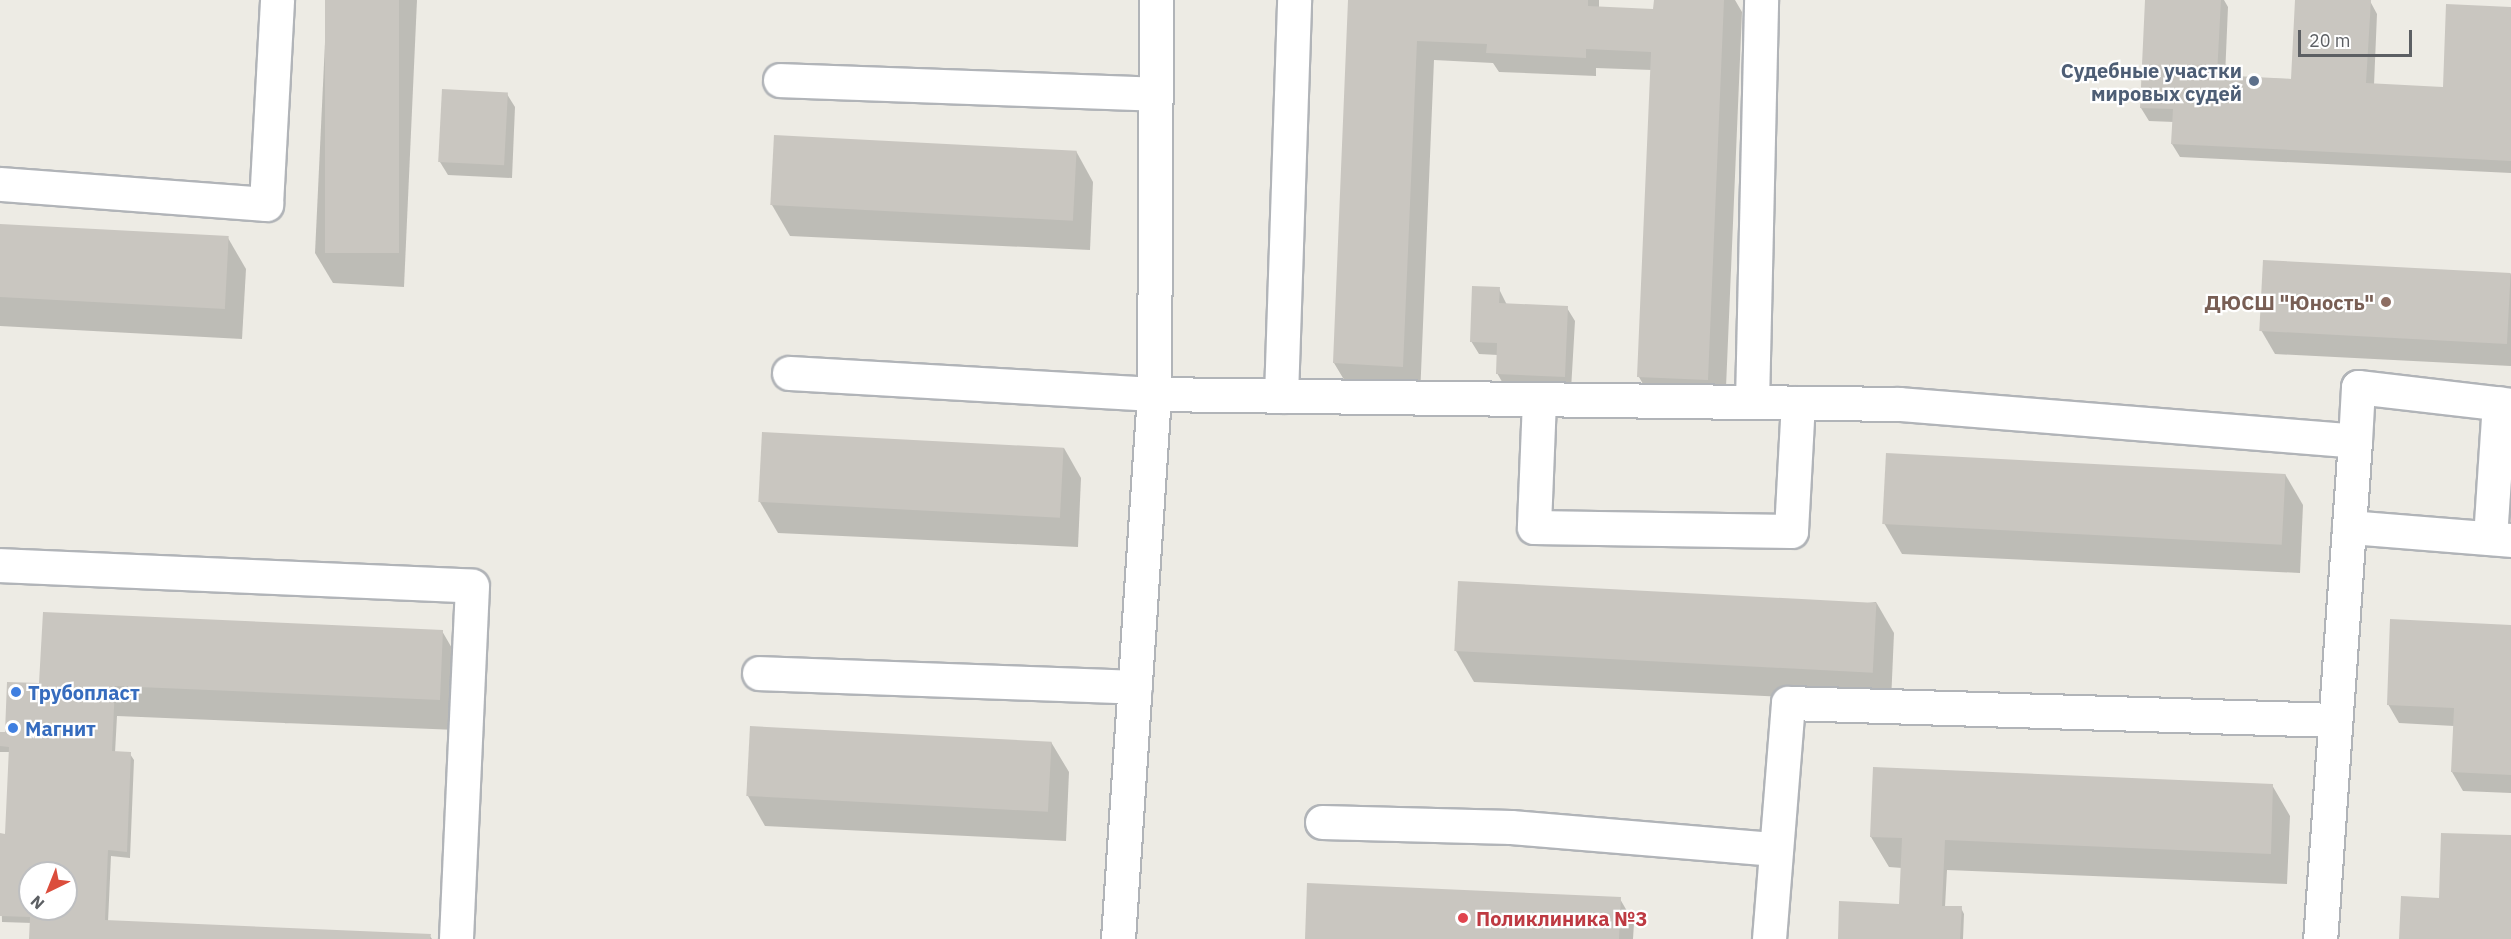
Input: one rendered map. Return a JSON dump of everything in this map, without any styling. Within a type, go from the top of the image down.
[{"type":"lane","points":[[0,184],[266,204],[277,0]]},
{"type":"lane","points":[[1118,939],[1154,394],[1153,94],[1156,0]]},
{"type":"lane","points":[[1281,396],[1294,0]]},
{"type":"lane","points":[[1752,402],[1761,0]]},
{"type":"lane","points":[[780,80],[1153,94]]},
{"type":"lane","points":[[789,373],[1154,394],[1899,404],[2355,441]]},
{"type":"lane","points":[[2320,939],[2358,387],[2505,404],[2500,539],[2349,527]]},
{"type":"lane","points":[[1539,400],[1534,527],[1791,531],[1798,403]]},
{"type":"lane","points":[[0,565],[472,586],[456,939]]},
{"type":"lane","points":[[759,673],[1135,687]]},
{"type":"lane","points":[[1768,939],[1788,703],[2334,720]]},
{"type":"lane","points":[[1322,822],[1511,827],[1775,849]]},
{"type":"building","points":[[325,0],[399,0],[399,253],[325,253]]},
{"type":"building","points":[[1348,0],[1588,0],[1588,6],[1653,9],[1654,0],[1724,0],[1708,380],[1637,377],[1651,52],[1586,49],[1586,58],[1486,53],[1487,44],[1417,41],[1403,367],[1333,363]]},
{"type":"building","name":"Судебные участки мировых судей","points":[[2145,0],[2221,0],[2217,75],[2291,79],[2295,0],[2371,0],[2366,83],[2443,87],[2446,4],[2511,7],[2511,161],[2171,144],[2173,109],[2140,108]]},
{"type":"building","points":[[442,89],[508,92],[504,165],[438,162]]},
{"type":"building","points":[[774,135],[1077,151],[1073,221],[770,205]]},
{"type":"building","points":[[0,224],[229,236],[225,309],[0,297]]},
{"type":"building","name":"ДЮСШ \"Юность\"","points":[[2263,260],[2511,273],[2507,344],[2259,331]]},
{"type":"building","points":[[1472,286],[1500,287],[1499,303],[1568,306],[1565,377],[1496,374],[1497,343],[1470,342]]},
{"type":"building","points":[[762,432],[1064,448],[1060,518],[758,502]]},
{"type":"building","points":[[1886,453],[2285,474],[2282,545],[1882,524]]},
{"type":"building","points":[[1458,581],[1876,603],[1873,673],[1454,651]]},
{"type":"building","points":[[43,612],[443,630],[440,700],[115,686],[112,751],[131,752],[127,852],[108,850],[105,920],[431,934],[430,939],[29,939],[30,921],[78,921],[78,861],[18,861],[18,917],[0,916],[0,833],[5,834],[9,747],[0,746],[0,732],[5,732],[7,682],[39,683]]},
{"type":"building","points":[[2390,619],[2511,625],[2511,775],[2451,772],[2454,708],[2387,705]]},
{"type":"building","points":[[750,726],[1052,742],[1048,812],[746,796]]},
{"type":"building","points":[[1873,767],[2273,784],[2271,854],[1945,840],[1942,906],[1962,906],[1960,939],[1838,939],[1839,901],[1899,904],[1902,838],[1870,837]]},
{"type":"building","points":[[2441,833],[2511,835],[2511,939],[2399,939],[2401,896],[2439,898]]},
{"type":"building","name":"Поликлиника №3","points":[[1307,883],[1621,897],[1619,939],[1305,939]]},
{"type":"place","name":"Судебные участки мировых судей","points":[[2254,81]]},
{"type":"place","name":"ДЮСШ \"Юность\"","points":[[2386,302]]},
{"type":"place","name":"Трубопласт","points":[[16,692]]},
{"type":"place","name":"Магнит","points":[[13,728]]},
{"type":"place","name":"Поликлиника №3","points":[[1463,918]]}]
